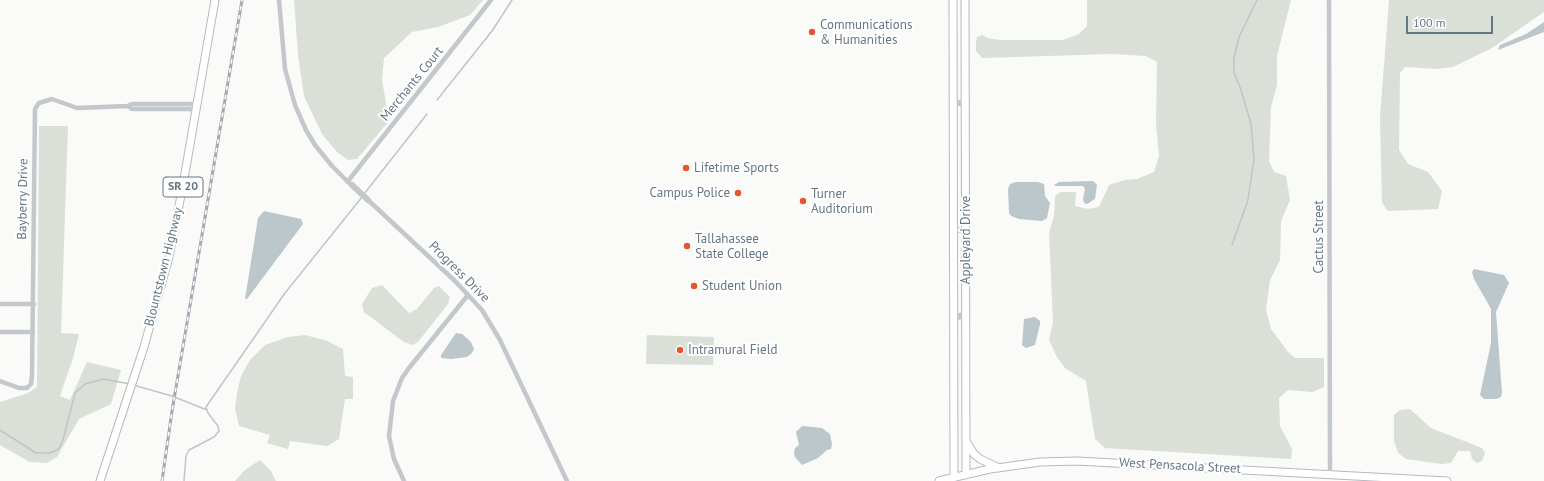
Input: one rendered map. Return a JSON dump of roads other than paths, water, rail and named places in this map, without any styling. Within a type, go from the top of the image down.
[{"type":"main road","name":"Blountstown Highway","points":[[100,481],[157,304],[169,257],[215,0]]},
{"type":"main road","name":"Appleyard Drive","points":[[953,0],[954,479]]},
{"type":"main road","name":"Appleyard Drive","points":[[965,0],[966,477]]},
{"type":"main road","points":[[966,442],[976,456],[999,468]]},
{"type":"main road","name":"West Pensacola Street","points":[[939,481],[966,477],[999,468],[1040,462],[1078,461],[1447,481]]},
{"type":"street","name":"Progress Drive","points":[[279,0],[282,44],[288,84],[306,130],[318,149],[332,166],[482,310],[500,340],[567,481]]},
{"type":"street","name":"Merchants Court","points":[[350,183],[491,0]]},
{"type":"street","name":"Cactus Street","points":[[1329,0],[1330,474]]},
{"type":"street","name":"Bayberry Drive","points":[[0,381],[19,388],[27,388],[31,384],[34,304],[35,109],[39,102],[52,99],[76,108],[128,106],[132,109],[197,107]]},
{"type":"street","points":[[954,103],[965,103]]},
{"type":"street","points":[[954,230],[966,230]]},
{"type":"street","points":[[404,481],[394,459],[389,436],[393,401],[402,378],[409,368],[468,295]]},
{"type":"street","points":[[0,304],[34,304]]},
{"type":"street","points":[[954,319],[966,313]]},
{"type":"street","points":[[0,332],[33,332]]},
{"type":"waterway","points":[[437,100],[492,31],[512,0]]},
{"type":"waterway","points":[[1232,245],[1248,200],[1254,159],[1251,124],[1240,87],[1234,73],[1234,58],[1239,37],[1257,0]]},
{"type":"waterway","points":[[364,194],[427,114]]},
{"type":"waterway","points":[[184,481],[186,456],[189,450],[214,437],[219,431],[218,426],[208,413],[206,407],[285,293],[362,197]]},
{"type":"waterway","points":[[0,430],[36,453],[49,453],[60,447],[75,393],[85,384],[104,379],[130,384]]},
{"type":"waterway","points":[[133,385],[172,396],[207,410]]},
{"type":"railway","points":[[162,481],[172,411],[242,0]]},
{"type":"place","name":"Communications & Humanities","points":[[812,32]]},
{"type":"place","name":"Lifetime Sports","points":[[686,168]]},
{"type":"place","name":"Campus Police","points":[[738,193]]},
{"type":"place","name":"Turner Auditorium","points":[[803,201]]},
{"type":"place","name":"Tallahassee State College","points":[[687,246]]},
{"type":"place","name":"Student Union","points":[[694,286]]},
{"type":"place","name":"Intramural Field","points":[[680,350]]}]
